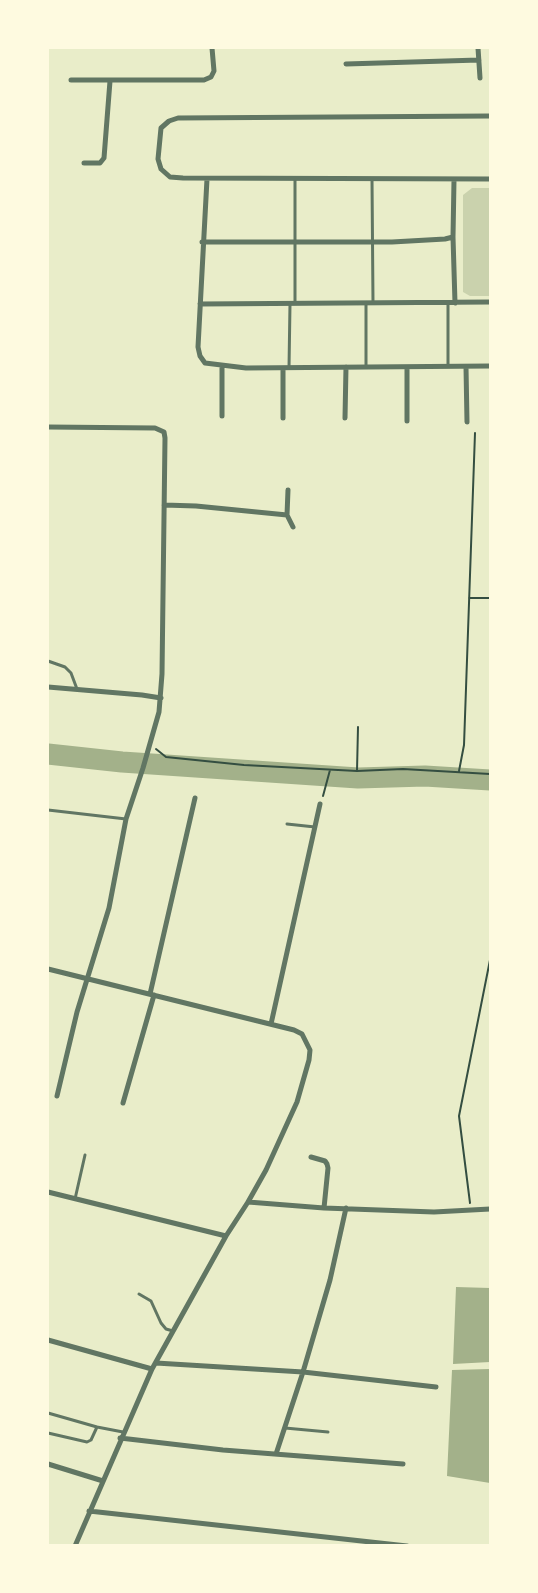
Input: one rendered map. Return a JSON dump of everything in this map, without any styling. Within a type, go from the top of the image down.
[{"type":"street","points":[[71,80],[204,80],[211,77],[214,71],[212,48]]},
{"type":"street","points":[[478,48],[480,78]]},
{"type":"street","points":[[346,64],[479,60]]},
{"type":"street","points":[[84,163],[100,163],[104,158],[110,80]]},
{"type":"street","points":[[490,116],[178,118],[169,121],[161,128],[158,159],[161,169],[170,177],[207,179],[490,179]]},
{"type":"street","points":[[207,179],[202,242],[198,347],[200,356],[205,363],[222,366],[286,368],[490,366]]},
{"type":"street","points":[[454,180],[455,303]]},
{"type":"street","points":[[202,242],[373,242],[438,240],[453,237]]},
{"type":"street","points":[[200,304],[490,302]]},
{"type":"street","points":[[222,366],[222,416]]},
{"type":"street","points":[[345,418],[346,367]]},
{"type":"street","points":[[407,367],[407,421]]},
{"type":"street","points":[[466,367],[467,422]]},
{"type":"street","points":[[283,418],[286,368]]},
{"type":"street","points":[[48,426],[155,428],[164,432],[161,698],[144,768],[126,819],[109,908],[77,1012],[57,1096]]},
{"type":"street","points":[[288,490],[287,515],[293,527]]},
{"type":"street","points":[[164,505],[196,506],[287,515]]},
{"type":"street","points":[[48,687],[161,698]]},
{"type":"street","points":[[123,1103],[152,994],[195,798]]},
{"type":"street","points":[[271,1024],[320,804]]},
{"type":"street","points":[[48,969],[294,1030],[302,1034],[310,1050],[297,1102],[266,1170],[226,1236],[152,1369],[120,1438],[75,1546]]},
{"type":"street","points":[[311,1156],[325,1161],[328,1168],[324,1208]]},
{"type":"street","points":[[48,1192],[226,1236]]},
{"type":"street","points":[[248,1202],[324,1208],[434,1212],[490,1209]]},
{"type":"street","points":[[276,1454],[330,1280],[346,1208]]},
{"type":"street","points":[[48,1340],[152,1369]]},
{"type":"street","points":[[156,1363],[303,1372],[436,1387]]},
{"type":"street","points":[[120,1438],[223,1450],[403,1464]]},
{"type":"street","points":[[48,1464],[103,1481]]},
{"type":"street","points":[[89,1511],[407,1546]]},
{"type":"lane","points":[[286,368],[295,242],[295,179]]},
{"type":"lane","points":[[372,179],[373,304]]},
{"type":"lane","points":[[366,303],[366,367]]},
{"type":"lane","points":[[448,303],[448,367]]},
{"type":"lane","points":[[48,661],[65,667],[71,673],[77,689]]},
{"type":"lane","points":[[48,810],[126,819]]},
{"type":"lane","points":[[287,824],[315,827]]},
{"type":"lane","points":[[75,1200],[85,1155]]},
{"type":"lane","points":[[139,1294],[151,1301],[161,1324],[166,1329],[173,1331]]},
{"type":"lane","points":[[48,1413],[98,1428],[123,1432]]},
{"type":"lane","points":[[48,1433],[87,1442],[91,1440],[98,1428]]},
{"type":"lane","points":[[285,1428],[328,1432]]},
{"type":"path","points":[[459,771],[464,745],[475,433]]},
{"type":"path","points":[[469,598],[490,598]]},
{"type":"path","points":[[357,771],[358,727]]},
{"type":"path","points":[[165,756],[244,765],[330,770],[402,769],[490,774]]},
{"type":"path","points":[[320,804],[330,770]]},
{"type":"path","points":[[471,1210],[459,1116],[490,960]]},
{"type":"shaded area","points":[[472,188],[490,188],[490,296],[470,296],[463,292],[463,195]]},
{"type":"shaded area","points":[[456,1287],[490,1288],[490,1362],[453,1364]]},
{"type":"shaded area","points":[[490,1369],[490,1483],[447,1476],[452,1370]]},
{"type":"waterway","points":[[48,754],[122,762],[358,778],[425,776],[490,780]]}]
